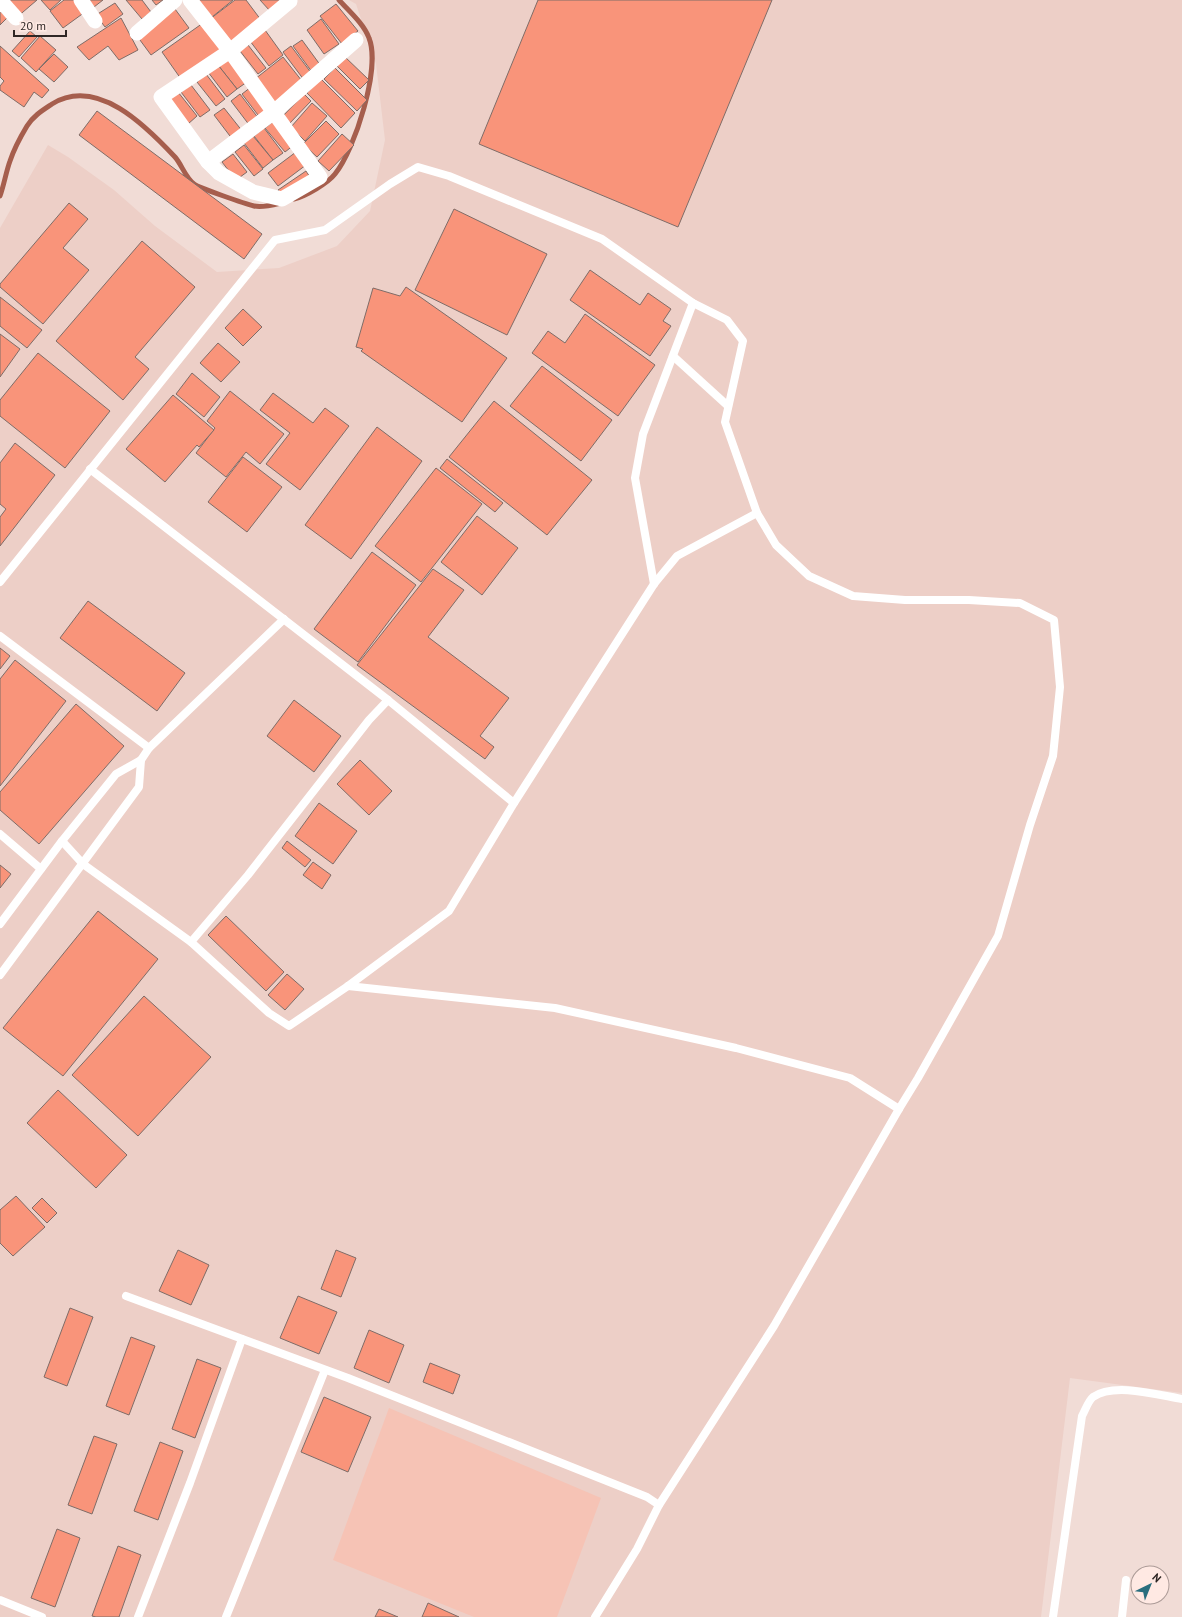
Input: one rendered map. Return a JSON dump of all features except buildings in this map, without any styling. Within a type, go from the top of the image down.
[{"type":"street","points":[[0,0],[16,18]]},
{"type":"street","points":[[81,0],[95,21]]},
{"type":"street","points":[[137,33],[175,0]]},
{"type":"street","points":[[190,0],[230,51],[320,177],[282,199],[253,192],[219,173],[208,162],[161,97],[230,51],[290,1]]},
{"type":"street","points":[[208,162],[274,112],[356,40]]},
{"type":"lane","points":[[0,582],[275,240],[325,230],[390,184],[418,167],[449,176],[602,239],[693,303],[727,320],[743,341],[725,422],[757,513],[776,545],[809,576],[853,596],[905,600],[1020,602],[1054,620],[1060,686],[1053,756],[1030,825],[998,936],[918,1078],[774,1326],[659,1505],[637,1549],[595,1617]]},
{"type":"lane","points":[[654,584],[635,478],[643,434],[693,303]]},
{"type":"lane","points":[[673,356],[697,376],[728,406]]},
{"type":"lane","points":[[90,469],[388,700],[514,803]]},
{"type":"lane","points":[[62,841],[83,864],[190,942],[269,1013],[289,1026],[348,986],[449,911],[514,803],[654,584],[677,556],[757,513]]},
{"type":"lane","points":[[1,921],[62,841],[116,774],[141,760],[150,748],[284,620]]},
{"type":"lane","points":[[0,636],[150,748]]},
{"type":"lane","points":[[190,942],[248,875],[369,720],[388,700]]},
{"type":"lane","points":[[0,975],[139,787],[141,760]]},
{"type":"lane","points":[[0,834],[41,869]]},
{"type":"lane","points":[[348,986],[555,1008],[729,1046],[850,1078],[899,1109]]},
{"type":"lane","points":[[126,1296],[325,1370],[647,1497],[659,1505]]},
{"type":"lane","points":[[138,1617],[190,1483],[242,1339]]},
{"type":"lane","points":[[226,1617],[325,1370]]},
{"type":"lane","points":[[1053,1617],[1082,1416],[1091,1398],[1105,1391],[1130,1390],[1182,1399]]},
{"type":"lane","points":[[1122,1617],[1126,1580]]},
{"type":"lane","points":[[0,1600],[42,1617]]},
{"type":"shaded area","points":[[349,0],[1182,0],[1182,1393],[1070,1378],[1041,1617],[0,1617],[0,228],[48,145],[68,157],[114,190],[155,226],[217,272],[279,268],[337,246],[370,211],[385,140],[376,64],[356,4]]},
{"type":"shaded area","points":[[389,1408],[601,1498],[557,1617],[474,1617],[333,1560]]},
{"type":"waterway","points":[[294,199],[316,189],[332,178],[335,174],[343,162],[358,128],[369,88],[372,68],[372,51],[369,38],[360,23],[339,0]]},
{"type":"waterway","points":[[0,196],[14,152],[29,122],[52,104],[69,97],[86,96],[103,100],[120,108],[135,119],[175,157],[188,178],[194,184],[257,207],[281,203]]}]
